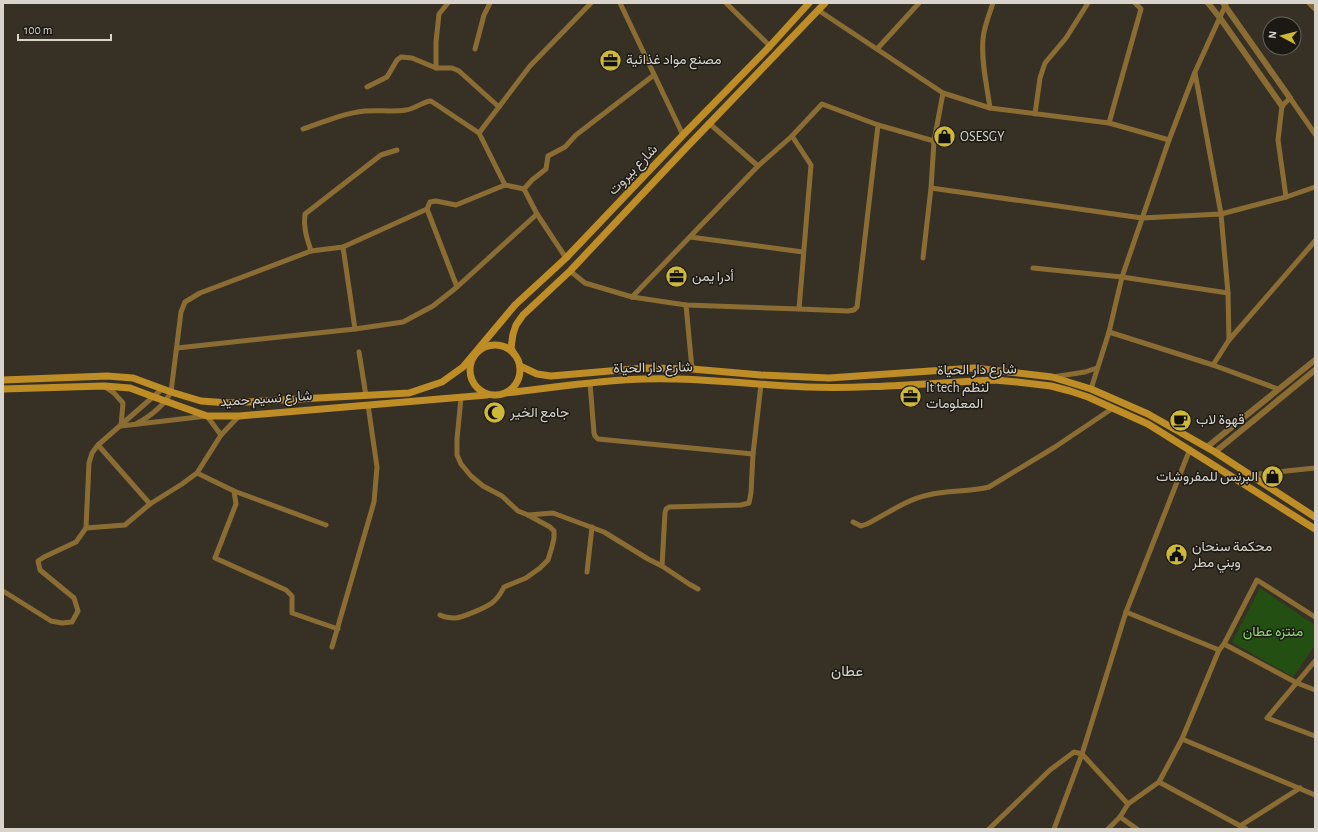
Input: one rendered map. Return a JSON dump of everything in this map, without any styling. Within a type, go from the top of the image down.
[{"type":"main road","name":"شارع بيروت","points":[[475,354],[494,329],[515,306],[566,258],[770,46],[809,3]]},
{"type":"main road","name":"شارع بيروت","points":[[514,354],[512,348],[513,334],[516,325],[523,315],[570,271],[825,3]]},
{"type":"main road","points":[[676,144],[683,151]]},
{"type":"main road","points":[[490,345],[499,345],[507,348],[514,354],[520,366],[520,374],[518,382],[513,388],[506,393],[494,396],[487,395],[474,385],[470,378],[469,369],[475,354],[482,348],[490,345]]},
{"type":"main road","name":"شارع نسيم حميد","points":[[3,380],[107,376],[133,378],[201,401],[229,403],[366,396],[409,393],[442,382],[463,367],[475,354]]},
{"type":"main road","name":"شارع دار الحياة","points":[[520,366],[537,374],[551,376],[645,368],[692,369],[761,375],[829,378],[974,368],[1052,377],[1091,389],[1148,414],[1207,447],[1315,517]]},
{"type":"main road","points":[[692,369],[693,379]]},
{"type":"main road","name":"شارع دار الحياة","points":[[506,393],[590,383],[645,379],[693,379],[805,387],[852,387],[994,380],[1051,386],[1070,390],[1088,397],[1148,424],[1315,529]]},
{"type":"main road","name":"شارع نسيم حميد","points":[[3,389],[104,386],[130,388],[207,416],[239,416],[487,395]]},
{"type":"main road","points":[[1166,435],[1171,427]]},
{"type":"street","points":[[436,68],[436,42],[439,14],[448,3]]},
{"type":"street","points":[[475,49],[484,15],[490,3]]},
{"type":"street","points":[[479,133],[530,66],[591,3]]},
{"type":"street","points":[[620,3],[683,135]]},
{"type":"street","points":[[726,3],[770,46]]},
{"type":"street","points":[[877,49],[918,3]]},
{"type":"street","points":[[990,108],[983,55],[983,39],[985,27],[993,3]]},
{"type":"street","points":[[1035,114],[1040,78],[1045,63],[1066,38],[1088,3]]},
{"type":"street","points":[[1109,123],[1141,10],[1135,3]]},
{"type":"street","points":[[1208,3],[1282,106]]},
{"type":"street","points":[[1310,3],[1315,9]]},
{"type":"street","points":[[1091,389],[1109,332],[1122,277],[1169,140],[1195,72],[1225,4]]},
{"type":"street","points":[[1225,4],[1315,134]]},
{"type":"street","points":[[818,10],[943,93],[990,108],[1109,123],[1169,140]]},
{"type":"street","points":[[367,87],[387,77],[397,60],[401,58],[412,58],[436,68],[452,68],[459,71],[499,107]]},
{"type":"street","points":[[1195,72],[1221,214],[1228,293],[1229,340]]},
{"type":"street","points":[[136,424],[151,416],[166,402],[171,392],[181,312],[185,302],[200,293],[311,251],[343,247],[427,209],[430,202],[456,205],[505,185],[524,188],[546,169],[548,156],[565,147],[576,135],[654,75]]},
{"type":"street","points":[[923,258],[931,188],[934,141],[943,93]]},
{"type":"street","points":[[1286,197],[1278,140],[1282,106],[1290,98]]},
{"type":"street","points":[[303,129],[341,116],[364,111],[406,110],[421,105],[426,101],[431,101],[479,133],[505,185]]},
{"type":"street","points":[[632,297],[758,166],[792,136],[822,104],[878,125],[934,141]]},
{"type":"street","points":[[710,124],[758,166]]},
{"type":"street","points":[[570,271],[585,284],[632,297],[686,305],[854,310],[857,307],[878,125]]},
{"type":"street","points":[[792,136],[811,165],[799,308]]},
{"type":"street","points":[[311,251],[305,232],[304,222],[306,214],[381,155],[397,150]]},
{"type":"street","points":[[931,188],[1142,218],[1221,214],[1286,197],[1315,187]]},
{"type":"street","points":[[524,188],[537,214],[566,258]]},
{"type":"street","points":[[427,209],[457,287]]},
{"type":"street","points":[[177,348],[355,329],[403,322],[432,306],[457,287],[537,214]]},
{"type":"street","points":[[690,237],[803,252]]},
{"type":"street","points":[[1213,365],[1229,340],[1315,241]]},
{"type":"street","points":[[343,247],[355,329]]},
{"type":"street","points":[[1033,268],[1122,277],[1228,293]]},
{"type":"street","points":[[686,305],[692,369]]},
{"type":"street","points":[[1109,332],[1213,365],[1278,390]]},
{"type":"street","points":[[359,352],[366,396]]},
{"type":"street","points":[[1207,447],[1315,360]]},
{"type":"street","points":[[1052,377],[1085,372],[1097,368]]},
{"type":"street","points":[[1215,452],[1315,370]]},
{"type":"street","points":[[590,383],[594,433],[598,439],[753,454]]},
{"type":"street","points":[[662,566],[665,513],[666,509],[670,506],[741,505],[749,503],[761,384]]},
{"type":"street","points":[[104,386],[114,393],[122,403],[121,426]]},
{"type":"street","points":[[3,591],[51,621],[62,624],[72,622],[78,611],[74,598],[40,570],[38,561],[76,542],[86,528],[89,463],[92,453],[98,446],[154,398],[162,389]]},
{"type":"street","points":[[440,615],[444,618],[457,619],[482,609],[492,603],[500,595],[504,587],[526,578],[548,560],[554,538],[554,531],[550,526],[518,511],[502,496],[483,486],[471,476],[461,464],[457,455],[461,398]]},
{"type":"street","points":[[332,647],[374,502],[377,466],[368,405]]},
{"type":"street","points":[[853,522],[861,526],[867,524],[903,503],[928,494],[976,490],[989,487],[1055,447],[1113,408]]},
{"type":"street","points":[[121,426],[207,416],[221,435]]},
{"type":"street","points":[[86,528],[125,525],[150,504],[182,484],[196,473],[221,435],[239,416]]},
{"type":"street","points":[[98,446],[150,504]]},
{"type":"street","points":[[1054,829],[1082,754],[1126,612],[1190,449]]},
{"type":"street","points":[[1249,475],[1315,468]]},
{"type":"street","points":[[196,473],[234,491],[326,526]]},
{"type":"street","points":[[234,491],[236,504],[215,558],[286,590],[292,596],[292,613],[338,629]]},
{"type":"street","points":[[528,515],[553,513],[604,532],[698,589]]},
{"type":"street","points":[[587,572],[592,527]]},
{"type":"street","points":[[1108,829],[1120,817],[1128,804],[1159,782],[1182,739],[1219,650],[1224,644],[1257,580],[1315,617]]},
{"type":"street","points":[[1126,612],[1219,650]]},
{"type":"street","points":[[1224,644],[1297,683],[1315,690]]},
{"type":"street","points":[[1315,661],[1267,718],[1315,736]]},
{"type":"street","points":[[1182,739],[1315,795]]},
{"type":"street","points":[[988,829],[1050,770],[1074,752],[1082,754],[1128,804]]},
{"type":"street","points":[[1159,782],[1246,829]]},
{"type":"street","points":[[1240,826],[1300,788]]},
{"type":"street","points":[[1120,817],[1137,829]]},
{"type":"green space","name":"منتزه عطان","points":[[1260,588],[1315,625],[1315,645],[1293,677],[1232,642]]},
{"type":"place","name":"مصنع مواد غذائية","points":[[611,60]]},
{"type":"place","name":"OSESGY","points":[[945,137]]},
{"type":"place","name":"أدرا يمن","points":[[677,277]]},
{"type":"place","name":"It tech لنظم المعلومات","points":[[910,396]]},
{"type":"place","name":"جامع الخير","points":[[494,413]]},
{"type":"place","name":"قهوة لاب","points":[[1181,420]]},
{"type":"place","name":"البرنس للمفروشات","points":[[1273,477]]},
{"type":"place","name":"محكمة سنحان وبني مطر","points":[[1177,555]]},
{"type":"district","name":"عطان","points":[[847,671]]}]
